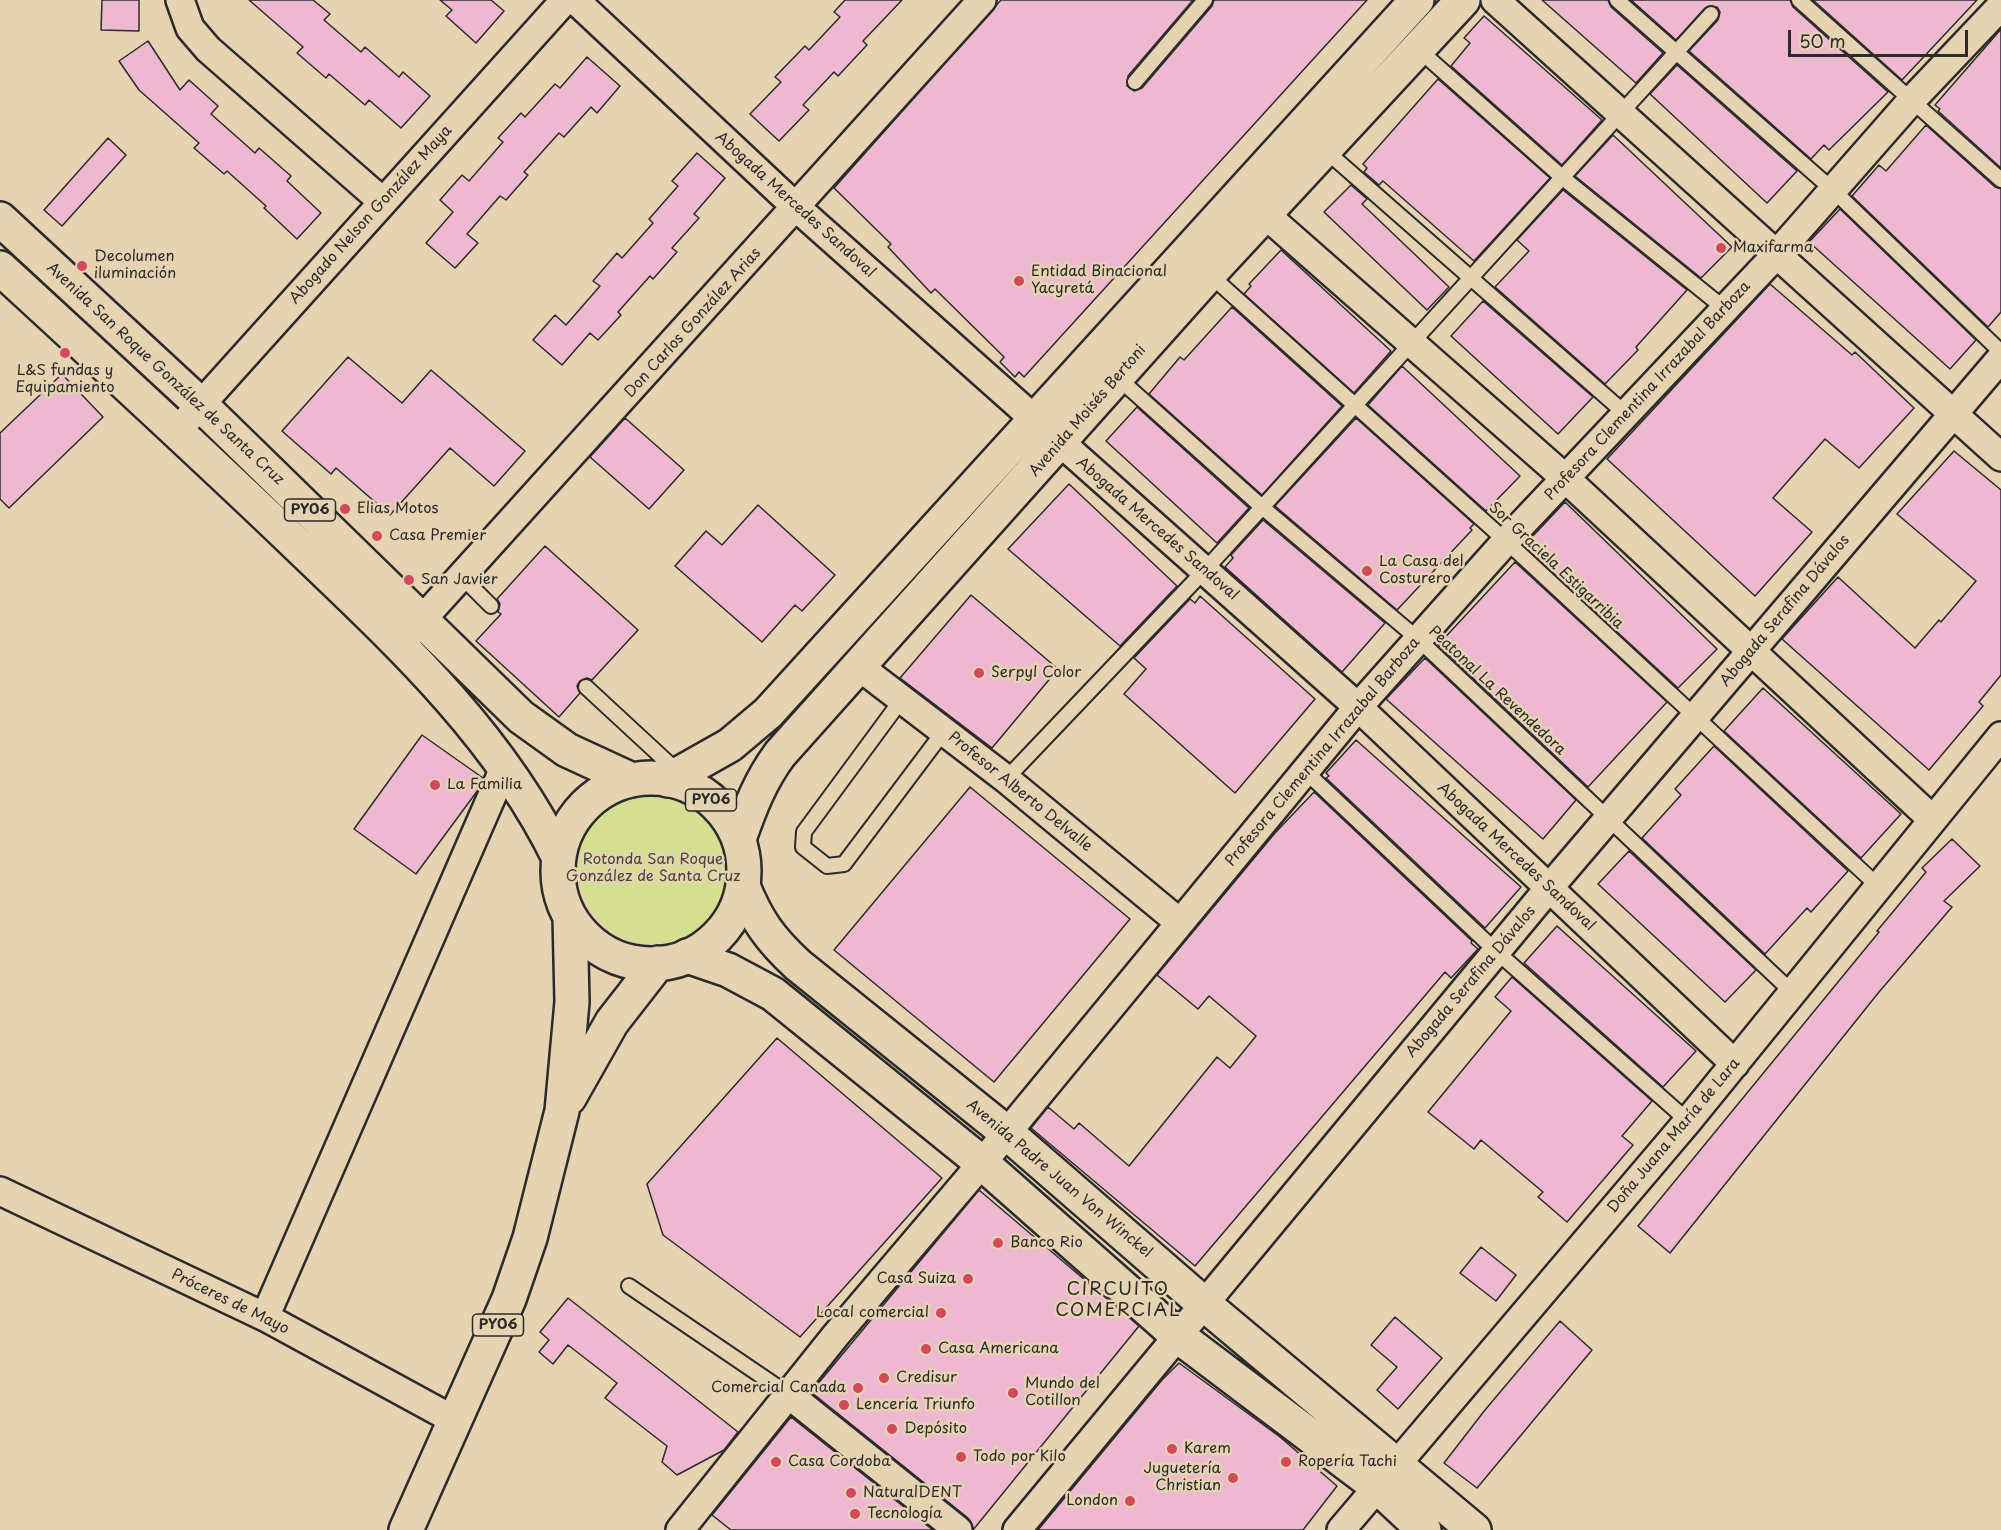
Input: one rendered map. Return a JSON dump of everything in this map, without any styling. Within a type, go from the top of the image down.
[{"type":"main road","points":[[673,777],[730,745],[768,713],[1417,0]]},
{"type":"main road","name":"Avenida Moisés Bertoni","points":[[739,839],[764,776],[857,665],[1059,444],[1209,274],[1463,0]]},
{"type":"main road","name":"Avenida San Roque González de Santa Cruz","points":[[0,219],[201,405],[423,619],[520,717],[543,734],[586,759],[632,780]]},
{"type":"main road","name":"PY06","points":[[0,268],[177,431],[400,644],[505,766],[540,819],[559,858]]},
{"type":"main road","name":"PY06","points":[[406,1530],[509,1299],[530,1238],[562,1111],[572,1002],[570,917],[560,888],[559,858],[571,823],[588,803],[608,789],[632,780],[673,777],[712,800],[728,818],[739,839],[745,870],[743,886],[729,923],[711,943],[673,960],[612,1022],[562,1111]]},
{"type":"main road","name":"Avenida Padre Juan Von Winckel","points":[[743,886],[755,916],[772,941],[1006,1133],[1204,1304],[1386,1475],[1417,1527]]},
{"type":"main road","name":"PY06","points":[[570,917],[584,935],[601,949],[628,961],[673,960]]},
{"type":"main road","name":"Avenida Padre Juan Von Winckel","points":[[673,960],[728,970],[773,994],[982,1163],[1178,1336],[1386,1475],[1474,1530]]},
{"type":"street","points":[[180,0],[190,28],[208,49],[383,202]]},
{"type":"street","name":"Abogado Nelson González Maya","points":[[177,431],[565,0]]},
{"type":"street","name":"Abogada Mercedes Sandoval","points":[[575,0],[797,208],[1059,444],[1205,570],[1358,707],[1735,1064]]},
{"type":"street","name":"Don Carlos González Arias","points":[[400,644],[797,208],[982,0]]},
{"type":"street","points":[[1495,0],[2001,457]]},
{"type":"street","name":"Profesora Clementina Irrazabal Barboza","points":[[680,1530],[788,1395],[1358,707],[1506,541],[1776,255],[1911,101],[2001,6]]},
{"type":"street","points":[[1240,193],[1266,213],[1565,478],[1932,819]]},
{"type":"street","name":"Abogada Serafina Dávalos","points":[[1017,1530],[1549,888],[2001,358]]},
{"type":"street","name":"Profesor Alberto Delvalle","points":[[857,665],[1006,779],[1179,922]]},
{"type":"street","name":"Doña Juana María de Lara","points":[[1341,1530],[1688,1121],[2001,736]]},
{"type":"street","points":[[265,1317],[505,766]]},
{"type":"street","name":"Próceres de Mayo","points":[[0,1191],[265,1317],[456,1421]]},
{"type":"street","points":[[788,1395],[958,1530]]},
{"type":"lane","points":[[1135,82],[1205,0]]},
{"type":"lane","points":[[1617,0],[1834,191],[2001,352]]},
{"type":"lane","points":[[1799,0],[2001,180]]},
{"type":"lane","points":[[1993,0],[2001,6]]},
{"type":"lane","points":[[1006,779],[1205,570],[1711,14]]},
{"type":"lane","points":[[1418,49],[1563,178],[1725,309]]},
{"type":"lane","points":[[1325,150],[1627,415]]},
{"type":"lane","name":"Sor Graciela Estigarribia","points":[[1209,274],[1354,407],[1506,541],[1878,886]]},
{"type":"lane","name":"Peatonal La Revendedora","points":[[1117,377],[1262,507],[1418,639],[1791,992]]},
{"type":"lane","points":[[462,577],[491,606]]},
{"type":"lane","points":[[586,687],[673,777]]},
{"type":"lane","points":[[902,699],[804,832],[803,847],[827,866],[844,864],[944,731]]},
{"type":"lane","points":[[1305,771],[1497,952],[1688,1121]]},
{"type":"lane","points":[[629,1286],[788,1395]]},
{"type":"green space","name":"Rotonda San Roque González de Santa Cruz","points":[[654,792],[683,798],[696,805],[707,815],[717,826],[724,839],[730,868],[724,897],[717,910],[707,921],[696,931],[683,938],[654,944],[625,938],[612,931],[601,921],[591,910],[584,897],[578,868],[584,839],[591,826],[601,815],[612,805],[625,798]]},
{"type":"building","points":[[102,0],[139,0],[139,31],[101,30]]},
{"type":"building","points":[[249,0],[313,0],[330,14],[324,20],[361,52],[365,47],[399,77],[403,72],[430,96],[401,128],[369,100],[365,105],[329,74],[326,78],[297,53],[303,47]]},
{"type":"building","points":[[440,0],[491,0],[504,11],[476,43],[446,16],[452,10]]},
{"type":"building","points":[[845,0],[902,0],[863,41],[867,45],[838,76],[834,72],[803,105],[809,110],[779,141],[750,114],[781,82],[775,77],[805,46],[809,50],[840,17],[834,12]]},
{"type":"building","name":"Entidad Binacional Yacyretá","points":[[1001,0],[1193,0],[1128,76],[1127,86],[1134,91],[1142,88],[1212,6],[1214,0],[1367,0],[1024,377],[1019,372],[1015,377],[1000,362],[1004,357],[935,289],[931,293],[888,247],[891,244],[834,188]]},
{"type":"building","points":[[1542,0],[1608,0],[1611,7],[1663,53],[1636,83]]},
{"type":"building","points":[[1631,0],[1790,0],[1793,7],[1888,92],[1829,150],[1824,145],[1811,159],[1689,51],[1718,20],[1720,12],[1717,7],[1705,8],[1676,40]]},
{"type":"building","points":[[1813,0],[1977,0],[1902,80]]},
{"type":"building","points":[[1484,16],[1602,120],[1562,165],[1451,66],[1470,43],[1464,38]]},
{"type":"building","points":[[2001,29],[2001,168],[1938,111],[1940,109],[1935,105]]},
{"type":"building","points":[[148,41],[180,90],[189,80],[218,106],[211,114],[255,153],[259,148],[291,176],[287,181],[321,213],[297,239],[264,208],[266,206],[227,171],[224,174],[194,148],[199,143],[139,90],[119,61]]},
{"type":"building","points":[[587,57],[620,86],[597,113],[591,107],[564,137],[559,133],[524,172],[528,175],[506,200],[500,196],[467,234],[478,243],[455,268],[426,243],[453,212],[440,200],[462,175],[469,181],[503,142],[498,138],[521,113],[525,117],[555,84],[560,88]]},
{"type":"building","points":[[1677,65],[1797,171],[1767,203],[1650,94]]},
{"type":"building","points":[[1438,79],[1550,178],[1474,261],[1383,181],[1379,185],[1364,172],[1367,168],[1363,164]]},
{"type":"building","points":[[1926,125],[1995,187],[2001,189],[2001,312],[1988,327],[1852,196],[1879,165],[1886,171]]},
{"type":"building","points":[[1613,135],[1732,247],[1701,278],[1575,176]]},
{"type":"building","points":[[108,138],[126,155],[62,226],[44,210]]},
{"type":"building","points":[[697,153],[725,178],[694,214],[699,218],[672,248],[677,252],[653,279],[650,276],[618,312],[621,315],[598,340],[590,333],[562,365],[533,340],[555,315],[566,325],[600,286],[593,281],[617,253],[622,258],[653,223],[649,219],[678,186],[672,181]]},
{"type":"building","points":[[1351,185],[1367,199],[1362,204],[1449,287],[1427,310],[1324,212]]},
{"type":"building","points":[[1563,190],[1687,290],[1636,347],[1638,350],[1605,384],[1495,287],[1529,251],[1517,240]]},
{"type":"building","points":[[1840,209],[1976,340],[1950,369],[1809,242]]},
{"type":"building","points":[[1281,250],[1391,351],[1354,393],[1244,294],[1251,286],[1249,284]]},
{"type":"building","points":[[1770,284],[1852,355],[1855,352],[1914,408],[1859,468],[1825,439],[1773,498],[1812,532],[1755,596],[1607,459]]},
{"type":"building","points":[[1483,301],[1593,397],[1558,434],[1451,336]]},
{"type":"building","points":[[1232,307],[1342,406],[1262,495],[1149,394],[1180,357],[1184,360]]},
{"type":"building","points":[[348,357],[402,403],[431,370],[525,451],[494,486],[450,448],[390,515],[336,468],[331,474],[282,431]]},
{"type":"building","points":[[1402,366],[1520,476],[1486,511],[1368,405]]},
{"type":"building","points":[[62,374],[103,417],[9,508],[0,499],[0,433]]},
{"type":"building","points":[[1137,407],[1249,508],[1217,543],[1106,441]]},
{"type":"building","points":[[625,418],[684,470],[649,509],[590,457]]},
{"type":"building","points":[[1356,418],[1474,524],[1470,528],[1472,530],[1397,610],[1275,506]]},
{"type":"building","points":[[1954,451],[2001,490],[2001,675],[1979,702],[1983,706],[1929,770],[1782,639],[1838,577],[1915,648],[1939,620],[1941,622],[1976,581],[1897,514]]},
{"type":"building","points":[[1069,484],[1177,586],[1120,646],[1008,549]]},
{"type":"building","points":[[1565,502],[1717,649],[1678,688],[1527,549],[1533,542],[1530,539]]},
{"type":"building","points":[[758,505],[835,575],[802,611],[795,605],[762,642],[675,566],[706,531],[722,545]]},
{"type":"building","points":[[1263,520],[1385,623],[1342,672],[1225,567],[1233,558],[1231,555]]},
{"type":"building","points":[[545,546],[638,630],[592,680],[587,678],[580,681],[577,686],[580,693],[559,717],[476,641],[501,614],[498,612],[500,604],[497,599]]},
{"type":"building","points":[[1515,562],[1667,702],[1588,787],[1438,645]]},
{"type":"building","name":"Serpyl Color","points":[[971,595],[1058,669],[992,748],[900,678]]},
{"type":"building","points":[[1200,596],[1315,699],[1235,793],[1124,694],[1146,669],[1134,658],[1190,599],[1195,603]]},
{"type":"building","points":[[1425,658],[1576,800],[1543,839],[1386,699]]},
{"type":"building","points":[[1763,688],[1901,814],[1861,858],[1724,731]]},
{"type":"building","points":[[422,735],[483,778],[478,790],[416,874],[354,829]]},
{"type":"building","points":[[1356,740],[1521,887],[1485,928],[1326,778],[1329,776],[1326,773]]},
{"type":"building","points":[[1714,746],[1848,871],[1811,912],[1807,908],[1765,954],[1642,838],[1681,795],[1675,789]]},
{"type":"building","points":[[970,787],[1130,919],[994,1082],[834,950]]},
{"type":"building","points":[[1314,792],[1478,949],[1451,978],[1445,972],[1195,1266],[1031,1128],[1048,1107],[1074,1129],[1079,1123],[1129,1166],[1217,1057],[1230,1068],[1256,1036],[1209,996],[1198,1009],[1157,975],[1275,833]]},
{"type":"building","points":[[1952,839],[1980,866],[1944,901],[1952,907],[1879,992],[1670,1253],[1638,1226],[1879,932],[1877,931],[1926,872],[1922,868]]},
{"type":"building","points":[[1629,851],[1756,970],[1725,1002],[1598,884]]},
{"type":"building","points":[[1557,926],[1696,1051],[1663,1087],[1524,963]]},
{"type":"building","points":[[1512,977],[1652,1101],[1622,1136],[1633,1145],[1567,1222],[1538,1197],[1543,1192],[1481,1140],[1474,1149],[1428,1112],[1511,1011],[1495,997]]},
{"type":"building","points":[[777,1038],[942,1178],[800,1337],[663,1235],[647,1184]]},
{"type":"building","points":[[979,1190],[1139,1326],[973,1530],[968,1518],[811,1392]]},
{"type":"building","points":[[1481,1247],[1516,1275],[1496,1301],[1460,1273]]},
{"type":"building","points":[[568,1298],[738,1432],[724,1450],[677,1475],[662,1462],[667,1446],[605,1398],[617,1383],[568,1345],[553,1364],[539,1352],[549,1340],[540,1332]]},
{"type":"building","points":[[1395,1317],[1442,1358],[1398,1409],[1377,1390],[1397,1367],[1371,1345]]},
{"type":"building","points":[[1560,1321],[1592,1350],[1477,1488],[1444,1463]]},
{"type":"building","points":[[1179,1363],[1280,1437],[1337,1486],[1303,1530],[1038,1530],[1162,1380]]},
{"type":"building","points":[[791,1417],[933,1530],[731,1530],[712,1515]]},
{"type":"place","name":"Maxifarma","points":[[1721,248]]},
{"type":"place","name":"Decolumen iluminación","points":[[82,266]]},
{"type":"place","name":"Entidad Binacional Yacyretá","points":[[1019,281]]},
{"type":"place","name":"L&S fundas y Equipamiento","points":[[65,353]]},
{"type":"place","name":"Elias Motos","points":[[345,509]]},
{"type":"place","name":"Casa Premier","points":[[377,536]]},
{"type":"place","name":"La Casa del Costurero","points":[[1367,571]]},
{"type":"place","name":"San Javier","points":[[409,580]]},
{"type":"place","name":"Serpyl Color","points":[[979,673]]},
{"type":"place","name":"La Familia","points":[[435,785]]},
{"type":"place","name":"Banco Rio","points":[[998,1243]]},
{"type":"place","name":"Casa Suiza","points":[[968,1279]]},
{"type":"place","name":"Local comercial","points":[[941,1313]]},
{"type":"place","name":"Casa Americana","points":[[926,1349]]},
{"type":"place","name":"Credisur","points":[[884,1378]]},
{"type":"place","name":"Comercial Canada","points":[[858,1388]]},
{"type":"place","name":"Mundo del Cotillon","points":[[1013,1393]]},
{"type":"place","name":"Lencería Triunfo","points":[[844,1405]]},
{"type":"place","name":"Depósito","points":[[892,1429]]},
{"type":"place","name":"Karem","points":[[1172,1449]]},
{"type":"place","name":"Todo por Kilo","points":[[961,1457]]},
{"type":"place","name":"Casa Cordoba","points":[[776,1462]]},
{"type":"place","name":"Ropería Tachi","points":[[1286,1462]]},
{"type":"place","name":"Juguetería Christian","points":[[1233,1478]]},
{"type":"place","name":"NaturalDENT","points":[[851,1493]]},
{"type":"place","name":"London","points":[[1130,1501]]},
{"type":"place","name":"Tecnología","points":[[855,1514]]},
{"type":"district","name":"CIRCUITO COMERCIAL","points":[[1118,1300]]}]
